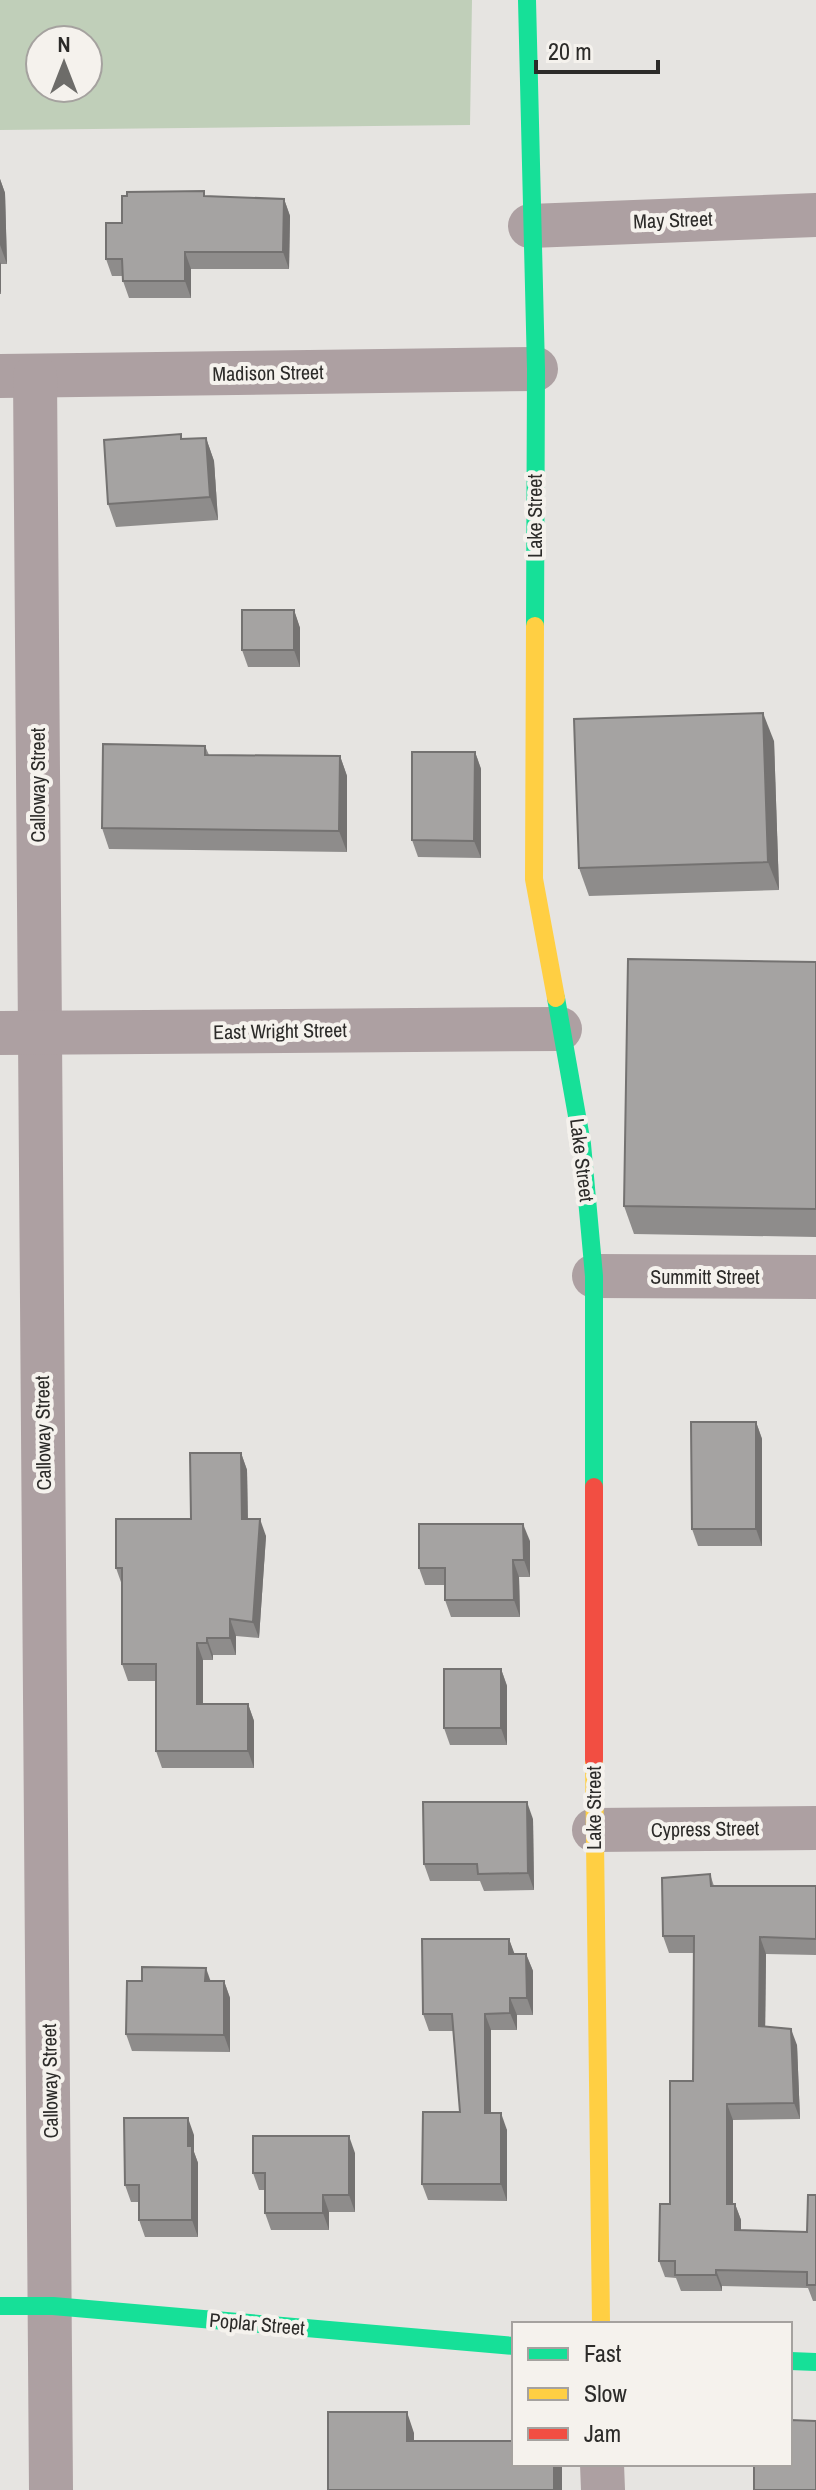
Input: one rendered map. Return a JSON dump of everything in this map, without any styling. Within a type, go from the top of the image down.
[{"type":"street","name":"Lake Street","points":[[527,0],[530,226],[536,369],[534,879],[582,1144],[594,1276],[594,1830],[601,2322]]},
{"type":"street","name":"May Street","points":[[530,226],[816,215]]},
{"type":"street","name":"Madison Street","points":[[18,376],[536,369]]},
{"type":"street","name":"Calloway Street","points":[[18,376],[19,1033],[53,2306],[51,2490]]},
{"type":"street","name":"East Wright Street","points":[[19,1033],[560,1029]]},
{"type":"street","name":"Summitt Street","points":[[594,1276],[816,1277]]},
{"type":"street","name":"Cypress Street","points":[[594,1830],[816,1828]]},
{"type":"street","name":"Poplar Street","points":[[0,2306],[53,2306],[512,2346]]},
{"type":"street","points":[[792,2361],[816,2362]]},
{"type":"street","points":[[602,2466],[603,2490]]},
{"type":"green space","points":[[0,0],[472,0],[470,125],[0,130]]},
{"type":"building","points":[[204,191],[204,196],[284,199],[283,252],[185,252],[185,281],[123,281],[122,259],[106,259],[106,223],[122,223],[122,196],[127,196],[127,192]]},
{"type":"building","points":[[181,434],[181,439],[206,438],[210,497],[108,504],[104,440]]},
{"type":"building","points":[[242,610],[294,610],[294,650],[242,650]]},
{"type":"building","points":[[763,713],[768,862],[579,868],[574,719]]},
{"type":"building","points":[[103,744],[205,746],[205,755],[340,756],[339,831],[102,828]]},
{"type":"building","points":[[412,752],[475,752],[474,841],[412,840]]},
{"type":"building","points":[[628,959],[816,962],[816,1209],[624,1206]]},
{"type":"building","points":[[691,1422],[756,1422],[756,1529],[692,1529]]},
{"type":"building","points":[[190,1453],[241,1453],[242,1519],[260,1519],[253,1622],[230,1619],[230,1638],[207,1638],[207,1643],[197,1643],[197,1704],[248,1704],[248,1751],[156,1751],[156,1664],[122,1664],[122,1568],[116,1568],[116,1519],[191,1519]]},
{"type":"building","points":[[419,1524],[523,1524],[524,1560],[513,1560],[514,1600],[445,1600],[445,1568],[419,1568]]},
{"type":"building","points":[[444,1669],[501,1669],[501,1728],[444,1728]]},
{"type":"building","points":[[423,1802],[527,1802],[528,1873],[478,1874],[477,1864],[424,1864]]},
{"type":"building","points":[[710,1874],[711,1886],[816,1886],[816,1939],[760,1937],[759,2026],[791,2029],[794,2103],[727,2104],[727,2204],[735,2204],[735,2230],[807,2232],[808,2195],[816,2195],[816,2285],[807,2285],[807,2272],[716,2270],[716,2275],[675,2275],[675,2261],[659,2261],[660,2204],[670,2204],[670,2081],[693,2081],[694,1936],[663,1936],[662,1878]]},
{"type":"building","points":[[422,1939],[509,1939],[509,1954],[526,1954],[527,1998],[510,1998],[510,2013],[485,2014],[485,2113],[501,2113],[501,2184],[422,2184],[423,2112],[460,2112],[452,2014],[423,2014]]},
{"type":"building","points":[[142,1967],[206,1968],[205,1981],[224,1981],[224,2035],[126,2034],[127,1981],[142,1981]]},
{"type":"building","points":[[124,2118],[188,2118],[188,2146],[192,2146],[192,2220],[139,2220],[139,2185],[125,2185]]},
{"type":"building","points":[[253,2136],[349,2136],[349,2195],[323,2195],[323,2213],[265,2213],[265,2173],[253,2173]]},
{"type":"building","points":[[328,2412],[407,2412],[407,2441],[512,2441],[512,2466],[554,2466],[554,2490],[328,2490]]},
{"type":"building","points":[[792,2420],[816,2421],[816,2490],[754,2490],[754,2466],[792,2466]]},
{"type":"traffic: fast","points":[[527,0],[536,369],[535,626]]},
{"type":"traffic: fast","points":[[556,998],[582,1144],[594,1276],[594,1487]]},
{"type":"traffic: fast","points":[[0,2306],[53,2306],[512,2346]]},
{"type":"traffic: fast","points":[[792,2361],[816,2362]]},
{"type":"traffic: slow","points":[[535,626],[534,879],[556,998]]},
{"type":"traffic: slow","points":[[594,1760],[601,2322]]},
{"type":"traffic: jam","points":[[594,1487],[594,1760]]}]
